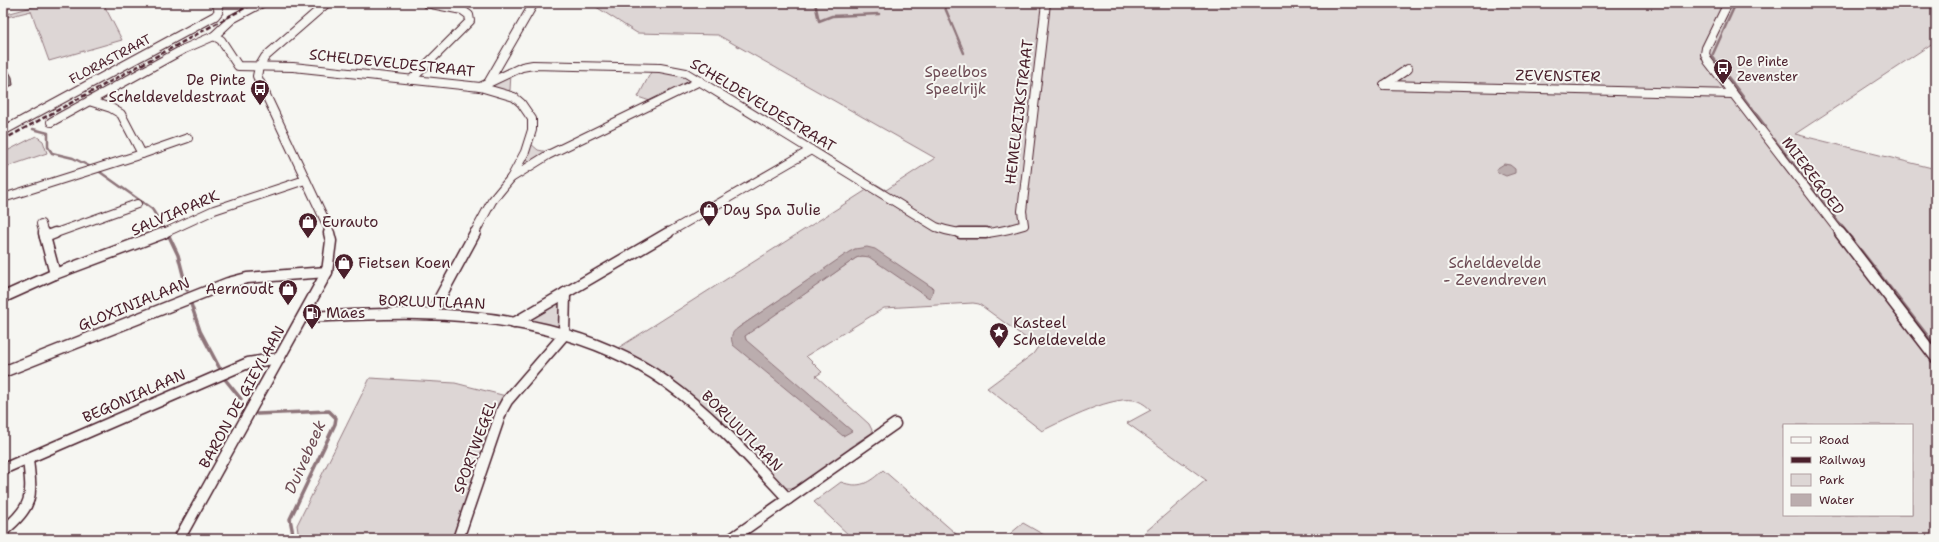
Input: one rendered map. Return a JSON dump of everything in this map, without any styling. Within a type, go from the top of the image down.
[{"type":"street","name":"FLORASTRAAT","points":[[3,130],[215,16],[219,11],[216,3]]},
{"type":"street","points":[[51,122],[184,49],[214,36],[232,20],[262,3]]},
{"type":"street","points":[[259,67],[265,57],[274,48],[327,3]]},
{"type":"street","points":[[411,80],[470,22],[469,15],[462,10],[426,3]]},
{"type":"street","points":[[488,83],[534,3]]},
{"type":"street","name":"HEMELRIJKSTRAAT","points":[[1024,225],[1022,211],[1046,3]]},
{"type":"street","name":"MIEREGOED","points":[[1728,3],[1706,48],[1705,54],[1733,94],[1936,358]]},
{"type":"street","name":"SCHELDEVELDESTRAAT","points":[[214,36],[221,40],[238,66],[293,67],[480,87],[522,67],[533,65],[660,68],[686,73],[944,230],[960,233],[980,234],[1024,225]]},
{"type":"street","name":"BARON DE GIEYLAAN","points":[[179,539],[327,272],[331,241],[328,226],[258,81],[257,76],[259,67]]},
{"type":"street","name":"ZEVENSTER","points":[[1408,69],[1384,85],[1733,94]]},
{"type":"street","points":[[511,178],[548,155],[700,81]]},
{"type":"street","points":[[431,314],[492,201],[511,178],[529,142],[532,130],[532,119],[525,107],[514,97],[495,90],[480,87]]},
{"type":"street","points":[[89,101],[111,108],[121,114],[142,154]]},
{"type":"street","points":[[3,198],[188,138]]},
{"type":"street","points":[[514,323],[811,150]]},
{"type":"street","name":"SALVIAPARK","points":[[6,296],[55,274],[160,235],[214,210],[305,180]]},
{"type":"street","name":"SALVIAPARK","points":[[45,237],[137,204]]},
{"type":"street","points":[[41,224],[55,274]]},
{"type":"street","name":"GLOXINIALAAN","points":[[3,372],[210,288],[247,278],[327,272]]},
{"type":"street","points":[[564,335],[565,293]]},
{"type":"street","name":"BORLUUTLAAN","points":[[303,317],[431,314],[479,317],[514,323],[564,335],[602,349],[633,364],[691,401],[714,422],[788,499]]},
{"type":"street","name":"SPORTWEGEL","points":[[458,539],[502,410],[507,401],[564,335]]},
{"type":"street","name":"BEGONIALAAN","points":[[3,469],[248,363],[279,358]]},
{"type":"street","points":[[731,539],[895,424]]},
{"type":"street","points":[[3,531],[18,520],[29,505],[32,494],[28,459]]},
{"type":"green space","points":[[47,3],[103,3],[122,40],[49,61],[31,11],[3,18],[3,15]]},
{"type":"green space","name":"Scheldevelde - Zevendreven","points":[[590,3],[1936,3],[1936,41],[1795,134],[1936,169],[1936,539],[1137,539],[1206,480],[1127,423],[1151,410],[1138,401],[1128,400],[1103,404],[1075,415],[1042,431],[987,388],[1033,354],[1038,347],[979,304],[973,303],[884,308],[806,356],[822,372],[816,376],[869,424],[873,432],[850,447],[852,450],[797,488],[786,488],[710,412],[615,350],[876,184],[886,190],[935,158],[718,35],[637,33]],"holes":[[[855,249],[869,256],[856,258],[748,333],[745,336],[746,340],[738,328]]]},
{"type":"green space","points":[[652,70],[683,75],[691,81],[650,101],[638,97]]},
{"type":"green space","points":[[511,74],[510,90],[507,92],[490,86]]},
{"type":"green space","points":[[36,136],[43,141],[47,153],[3,168],[3,153]]},
{"type":"green space","points":[[531,144],[538,150],[548,152],[521,170],[518,168]]},
{"type":"green space","points":[[557,301],[562,302],[559,326],[555,329],[526,321]]},
{"type":"green space","points":[[370,378],[455,383],[506,396],[454,539],[299,539],[297,525]]},
{"type":"green space","points":[[883,470],[962,539],[853,539],[814,502],[841,482],[854,485],[864,484]]},
{"type":"green space","points":[[1023,523],[1051,539],[1004,539]]},
{"type":"water","points":[[1504,164],[1510,165],[1515,169],[1515,173],[1506,176],[1497,172],[1496,169]]},
{"type":"water","points":[[867,247],[875,249],[933,288],[932,294],[929,298],[869,257],[862,256],[856,258],[745,336],[746,340],[852,431],[843,436],[733,345],[731,337],[738,328],[849,252],[855,249]]},
{"type":"building","points":[[8,70],[8,78],[3,80],[3,71]]},
{"type":"waterway","points":[[815,3],[819,21],[832,16],[879,14]]},
{"type":"waterway","points":[[943,3],[964,53]]},
{"type":"waterway","points":[[1736,3],[1712,56],[1766,127]]},
{"type":"waterway","name":"Duivebeek","points":[[3,123],[11,122]]},
{"type":"waterway","name":"Duivebeek","points":[[33,129],[48,133],[48,147],[52,153],[73,158],[91,167]]},
{"type":"waterway","points":[[1774,139],[1848,234]]},
{"type":"waterway","name":"Duivebeek","points":[[100,172],[152,209],[164,228]]},
{"type":"waterway","points":[[1847,233],[1936,347]]},
{"type":"waterway","name":"Duivebeek","points":[[169,236],[178,255],[187,290]]},
{"type":"waterway","name":"Duivebeek","points":[[190,301],[200,331],[219,367]]},
{"type":"waterway","name":"Duivebeek","points":[[224,378],[241,399]]},
{"type":"waterway","name":"Duivebeek","points":[[257,414],[329,411],[336,418],[335,424],[290,519],[294,539]]},
{"type":"railway","points":[[3,140],[254,3]]},
{"type":"place","name":"De Pinte Zevenster","points":[[1723,85]]},
{"type":"place","name":"De Pinte Scheldeveldestraat","points":[[260,106]]},
{"type":"place","name":"Day Spa Julie","points":[[709,227]]},
{"type":"place","name":"Eurauto","points":[[308,239]]},
{"type":"place","name":"Fietsen Koen","points":[[344,280]]},
{"type":"place","name":"Aernoudt","points":[[288,306]]},
{"type":"place","name":"Maes","points":[[312,330]]},
{"type":"place","name":"Kasteel Scheldevelde","points":[[999,349]]},
{"type":"park label","name":"Speelbos Speelrijk","points":[[956,80]]}]
